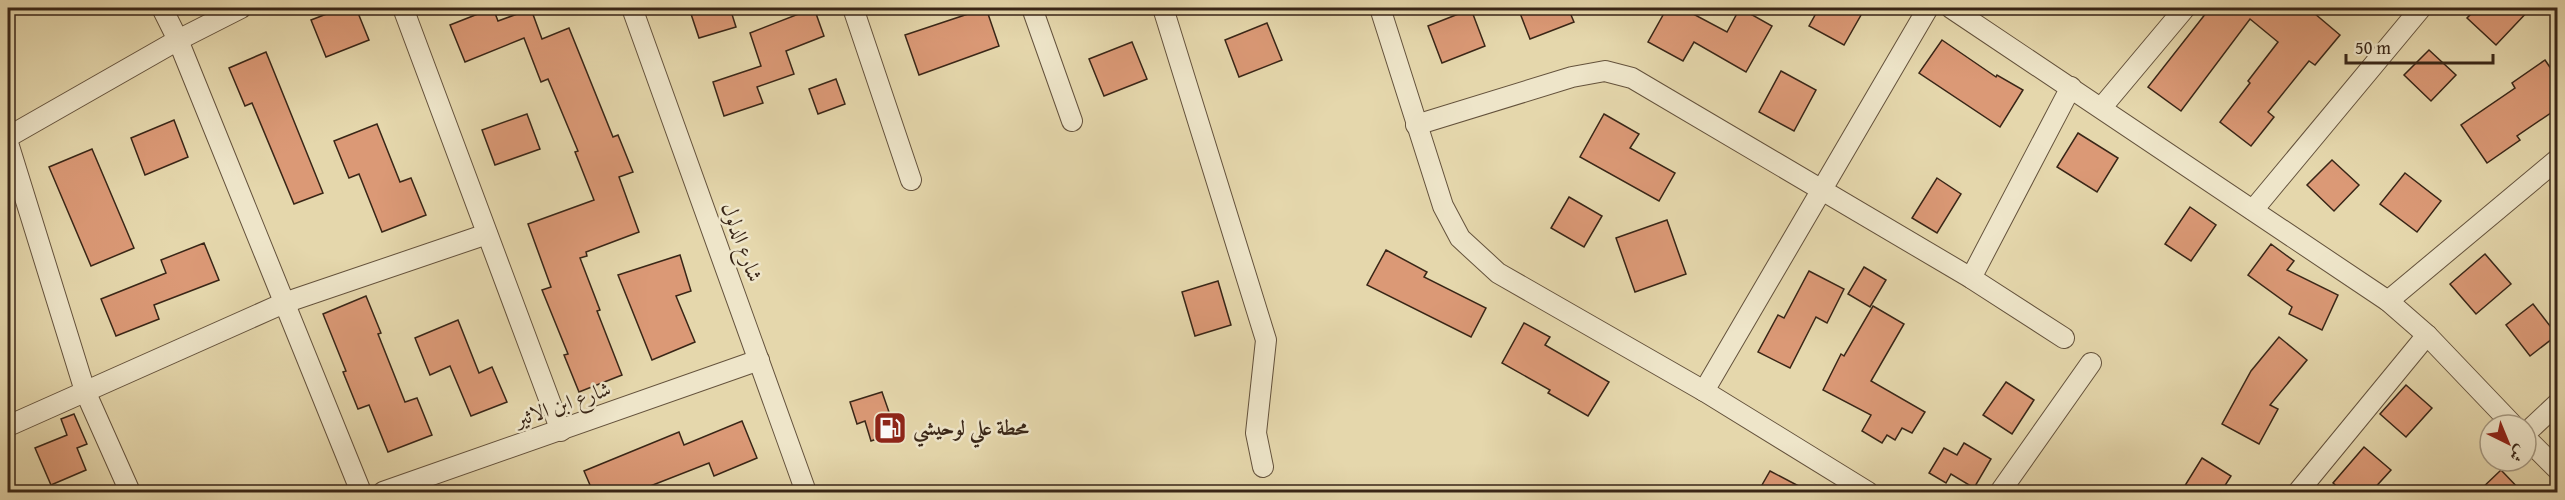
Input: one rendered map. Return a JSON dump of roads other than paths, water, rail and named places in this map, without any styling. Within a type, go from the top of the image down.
[{"type":"street","points":[[162,8],[178,40],[361,492]]},
{"type":"street","points":[[8,137],[178,40],[241,8]]},
{"type":"street","points":[[404,8],[561,431]]},
{"type":"street","name":"شارع الدلول","points":[[632,8],[806,492]]},
{"type":"street","points":[[854,8],[911,180]]},
{"type":"street","points":[[1032,8],[1072,121]]},
{"type":"street","points":[[1163,8],[1266,340],[1256,433],[1263,467]]},
{"type":"street","points":[[1380,8],[1443,206],[1460,238],[1498,273],[1704,391],[1868,492]]},
{"type":"street","points":[[1704,391],[1928,8]]},
{"type":"street","points":[[1951,8],[2102,107],[2388,301],[2427,335],[2502,413]]},
{"type":"street","points":[[2102,107],[2185,8]]},
{"type":"street","points":[[2253,210],[2421,8]]},
{"type":"street","points":[[1416,124],[1572,76],[1605,71],[1632,78],[1971,278],[2064,338]]},
{"type":"street","points":[[1971,278],[2071,87]]},
{"type":"street","points":[[8,143],[85,391],[130,492]]},
{"type":"street","points":[[2388,301],[2558,159]]},
{"type":"street","points":[[8,426],[284,303],[488,234]]},
{"type":"street","points":[[2298,492],[2427,335]]},
{"type":"street","name":"شارع ابن الاثير","points":[[383,492],[759,360]]},
{"type":"street","points":[[2000,492],[2091,363]]},
{"type":"street","points":[[2538,422],[2558,403]]},
{"type":"street","points":[[2538,450],[2558,470]]},
{"type":"place","name":"محطة علي لوحيشي","points":[[890,428]]}]
